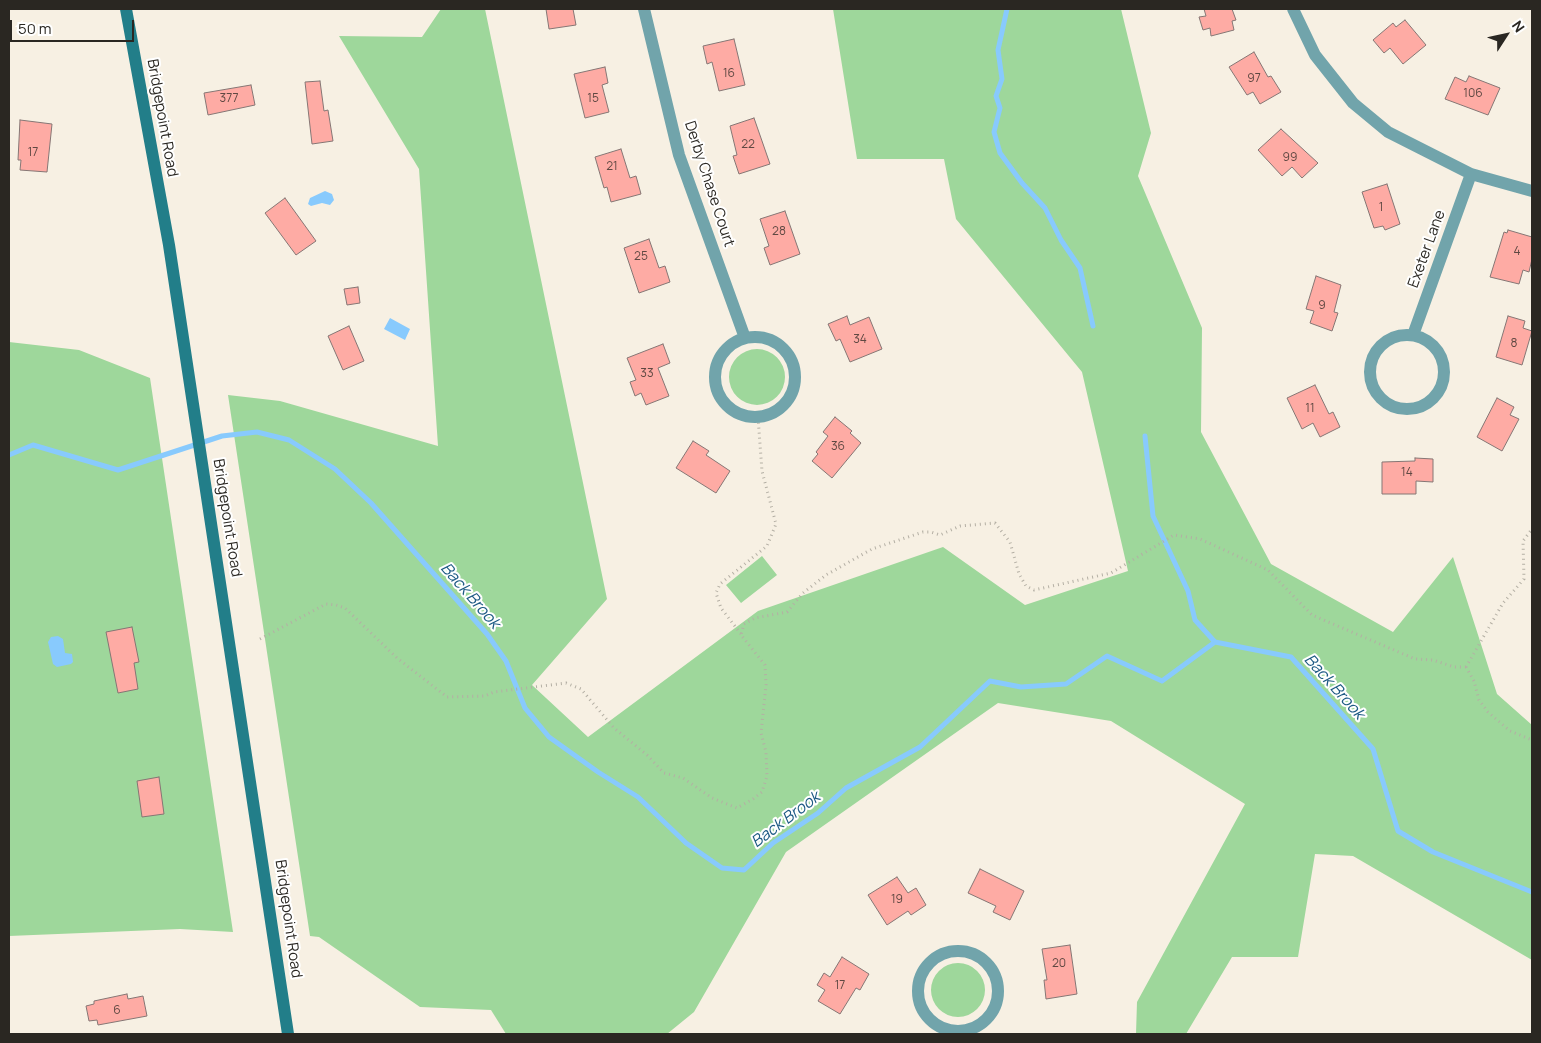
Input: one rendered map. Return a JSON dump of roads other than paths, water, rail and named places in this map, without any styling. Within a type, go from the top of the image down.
[{"type":"street","name":"Bridgepoint Road","points":[[126,9],[169,245],[288,1034]]},
{"type":"street","name":"Derby Chase Court","points":[[644,9],[679,155],[745,338]]},
{"type":"street","points":[[1293,9],[1315,54],[1353,103],[1388,132],[1471,174],[1532,191]]},
{"type":"street","name":"Exeter Lane","points":[[1413,335],[1471,174]]},
{"type":"street","points":[[1413,335],[1434,346],[1441,356],[1444,367],[1444,379],[1440,390],[1432,400],[1417,408],[1399,408],[1387,404],[1378,395],[1372,384],[1370,371],[1372,359],[1379,348],[1388,340],[1400,336],[1413,335]]},
{"type":"street","points":[[758,337],[772,341],[783,348],[791,359],[795,372],[794,386],[789,398],[780,408],[768,415],[758,417],[743,416],[731,410],[722,400],[716,389],[715,376],[717,364],[724,352],[733,343],[745,338],[758,337]]},
{"type":"street","points":[[957,951],[970,953],[982,959],[994,975],[998,994],[995,1007],[988,1018],[978,1026],[965,1031],[938,1031],[921,1008],[918,995],[921,976],[933,960],[944,953],[957,951]]},
{"type":"water","points":[[325,191],[332,194],[334,200],[330,205],[322,203],[311,206],[308,204],[310,198]]},
{"type":"water","points":[[390,318],[410,329],[405,340],[384,329]]},
{"type":"water","points":[[58,636],[63,639],[65,653],[72,654],[73,662],[57,667],[53,664],[48,642],[51,637]]},
{"type":"waterway","points":[[1007,9],[998,50],[1002,79],[996,96],[1000,108],[994,132],[1000,153],[1022,183],[1045,208],[1061,240],[1080,268],[1093,326]]},
{"type":"waterway","name":"Back Brook","points":[[9,455],[33,445],[118,470],[222,436],[257,432],[289,440],[335,469],[371,503],[487,634],[506,661],[525,708],[549,737],[598,772],[638,797],[686,843],[722,868],[744,870],[773,843],[818,813],[846,788],[920,747],[990,681],[1021,687],[1066,684],[1107,656],[1162,681],[1215,642],[1291,657],[1373,749],[1398,831],[1433,852],[1532,892]]},
{"type":"waterway","points":[[1145,436],[1153,516],[1188,591],[1195,620],[1215,642]]}]
